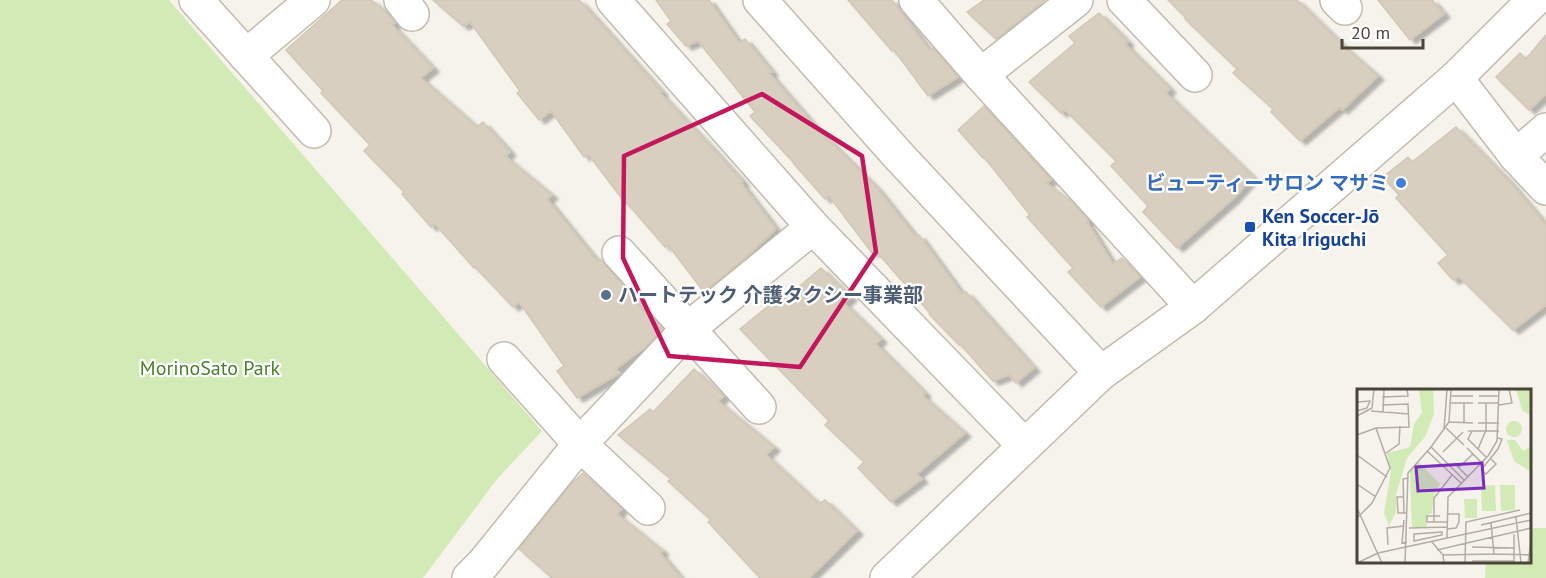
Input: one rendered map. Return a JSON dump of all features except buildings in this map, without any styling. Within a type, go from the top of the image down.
[{"type":"street","points":[[196,0],[314,132]]},
{"type":"street","points":[[246,56],[313,0]]},
{"type":"street","points":[[613,0],[813,227],[1024,446]]},
{"type":"street","points":[[760,0],[897,154],[1101,373]]},
{"type":"street","points":[[916,0],[981,75],[1193,307]]},
{"type":"street","points":[[981,75],[1076,0]]},
{"type":"street","points":[[1124,0],[1195,75]]},
{"type":"street","points":[[887,578],[1101,373],[1193,307],[1456,78],[1534,0]]},
{"type":"street","points":[[1456,78],[1516,156],[1546,188]]},
{"type":"street","points":[[1516,156],[1546,130]]},
{"type":"street","points":[[484,573],[580,444],[688,329],[813,227]]},
{"type":"street","points":[[619,254],[759,407]]},
{"type":"street","points":[[504,359],[580,444],[648,508]]},
{"type":"highlighted area","points":[[762,94],[862,156],[876,252],[800,367],[669,356],[623,258],[624,156]]},
{"type":"green space","name":"MorinoSato Park","points":[[0,0],[169,0],[542,431],[497,479],[423,578],[0,578]]},
{"type":"green space","points":[[1531,528],[1546,528],[1546,578],[1485,578],[1486,563],[1531,563]]},
{"type":"place","name":"ビューティーサロン マサミ","points":[[1401,183]]},
{"type":"place","name":"Ken Soccer-Jō Kita Iriguchi","points":[[1250,227]]},
{"type":"place","name":"ハートテック 介護タクシー事業部","points":[[606,295]]}]
